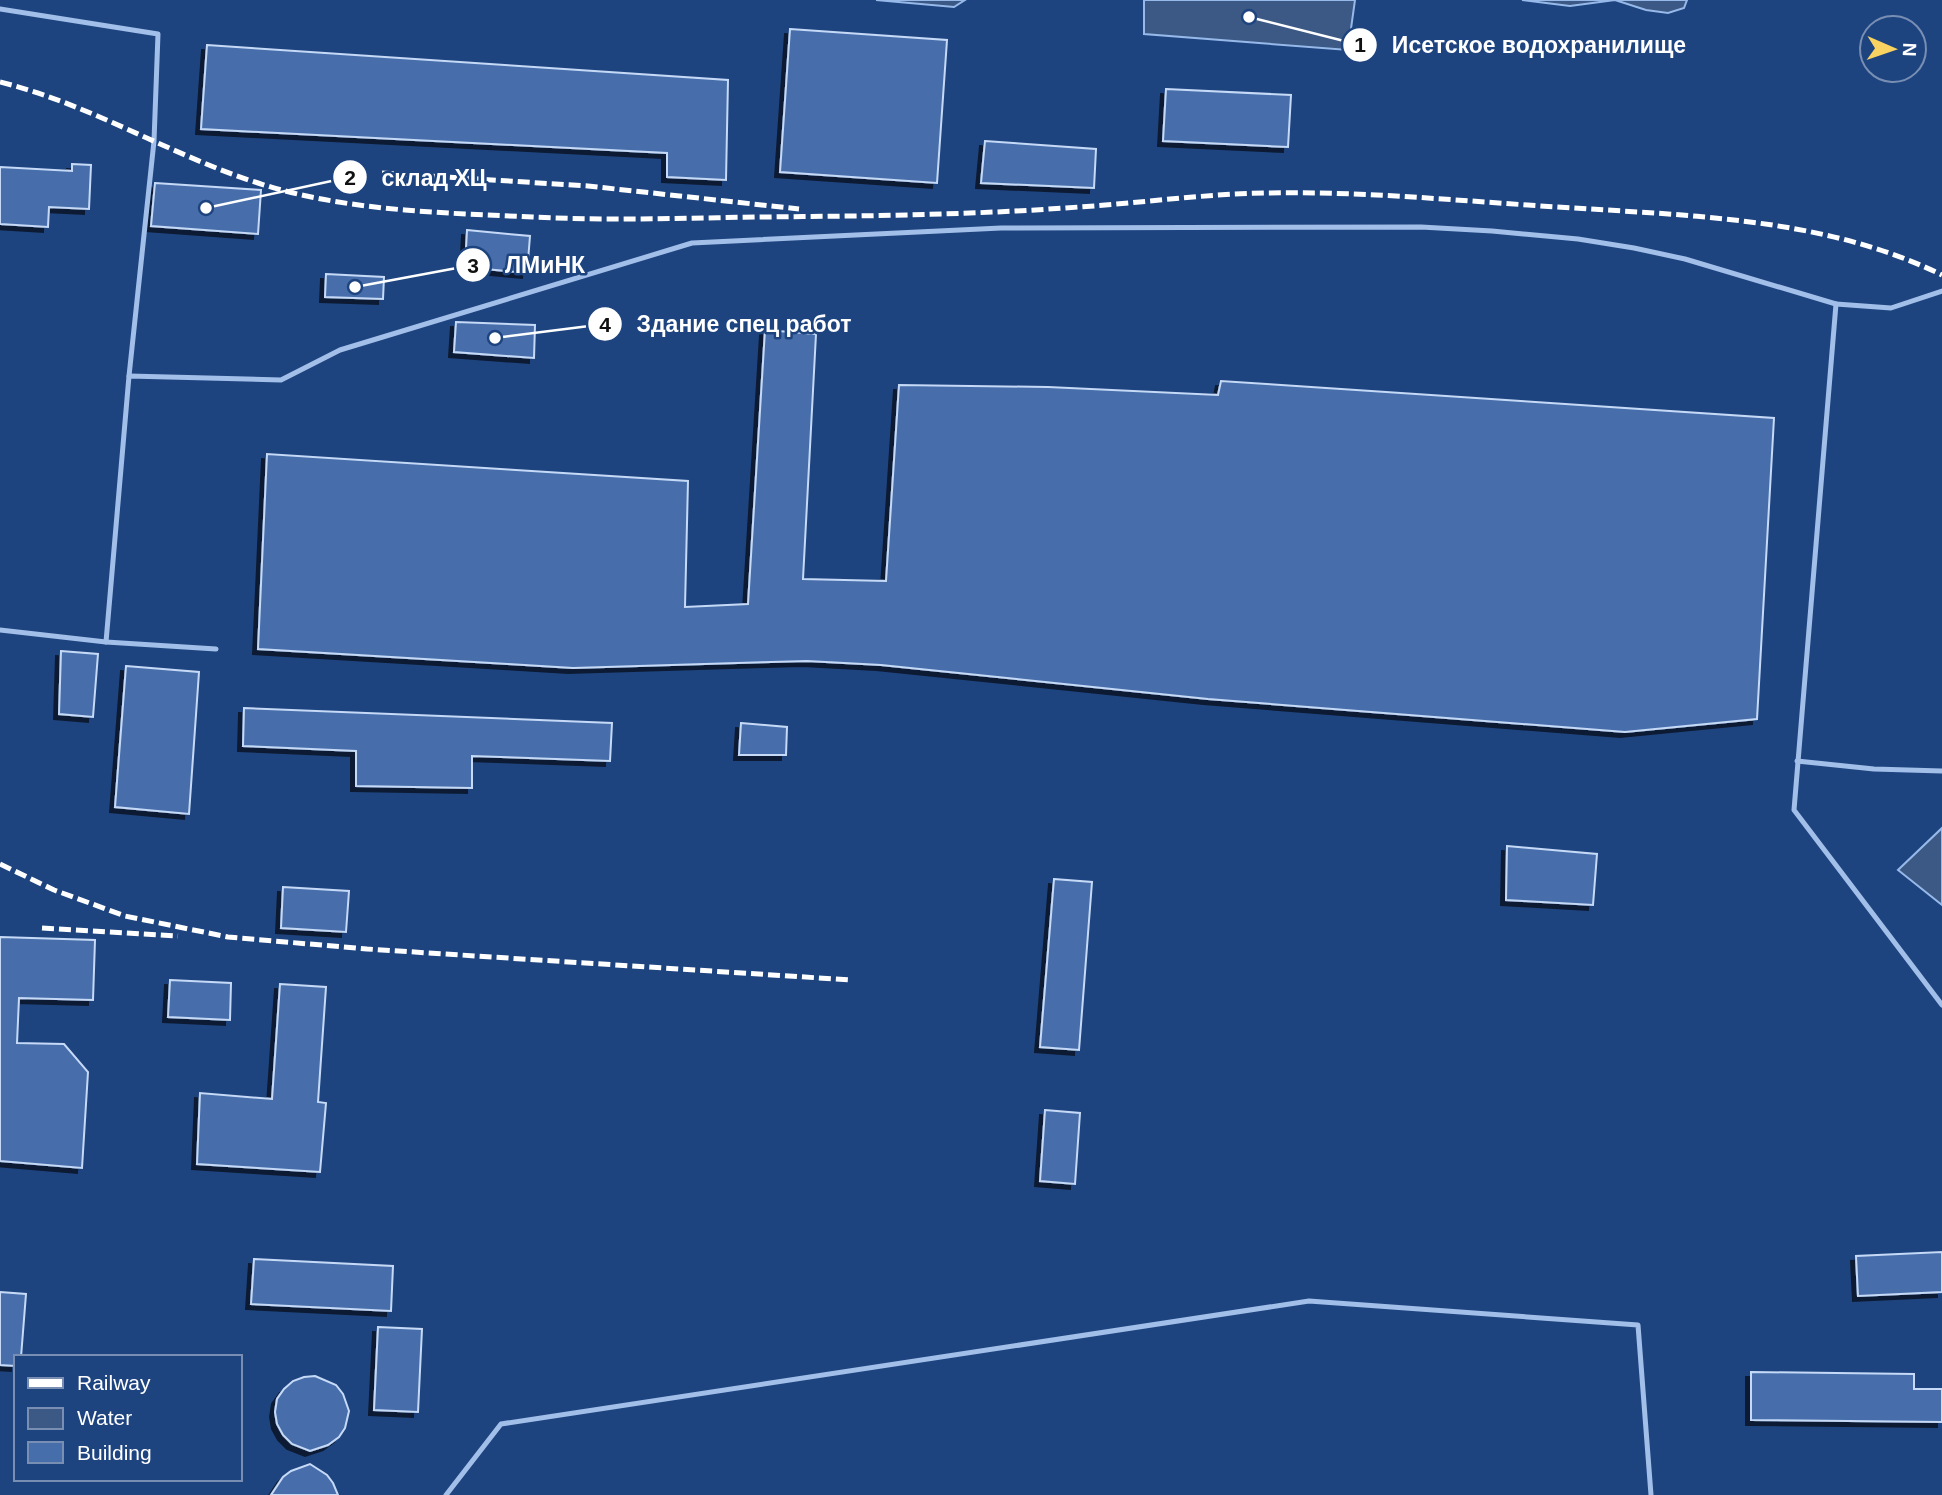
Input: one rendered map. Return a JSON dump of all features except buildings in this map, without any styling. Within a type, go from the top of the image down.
[{"type":"lane","points":[[0,9],[158,34],[155,141],[129,376],[106,642]]},
{"type":"lane","points":[[129,376],[281,380],[340,350],[692,243],[1001,228],[1421,227],[1492,231],[1578,239],[1634,248],[1685,259],[1836,304],[1891,308],[1942,291]]},
{"type":"lane","points":[[1836,304],[1794,810],[1942,1005]]},
{"type":"lane","points":[[0,630],[106,642],[216,649]]},
{"type":"lane","points":[[1797,761],[1874,769],[1942,771]]},
{"type":"lane","points":[[446,1495],[501,1424],[1309,1301],[1638,1325],[1651,1495]]},
{"type":"water","points":[[876,0],[965,0],[954,7]]},
{"type":"water","points":[[1144,0],[1355,0],[1348,50],[1144,34]]},
{"type":"water","points":[[1522,0],[1615,0],[1570,6]]},
{"type":"water","points":[[1615,0],[1687,0],[1684,8],[1668,13],[1646,10]]},
{"type":"water","points":[[1942,828],[1942,905],[1898,870]]},
{"type":"railway","points":[[0,82],[66,103],[193,159],[258,183],[324,200],[394,209],[619,219],[880,216],[1000,212],[1242,194],[1382,195],[1668,214],[1762,224],[1854,242],[1899,256],[1942,275]]},
{"type":"railway","points":[[382,173],[588,186],[799,209]]},
{"type":"railway","points":[[0,864],[54,890],[125,916],[228,937],[367,949],[851,980]]},
{"type":"railway","points":[[42,928],[178,936]]},
{"type":"place","name":"Исетское водохранилище","points":[[1249,17]]},
{"type":"place","name":"склад ХЦ","points":[[206,208]]},
{"type":"place","name":"ЛМиНК","points":[[355,287]]},
{"type":"place","name":"Здание спец работ","points":[[495,338]]}]
